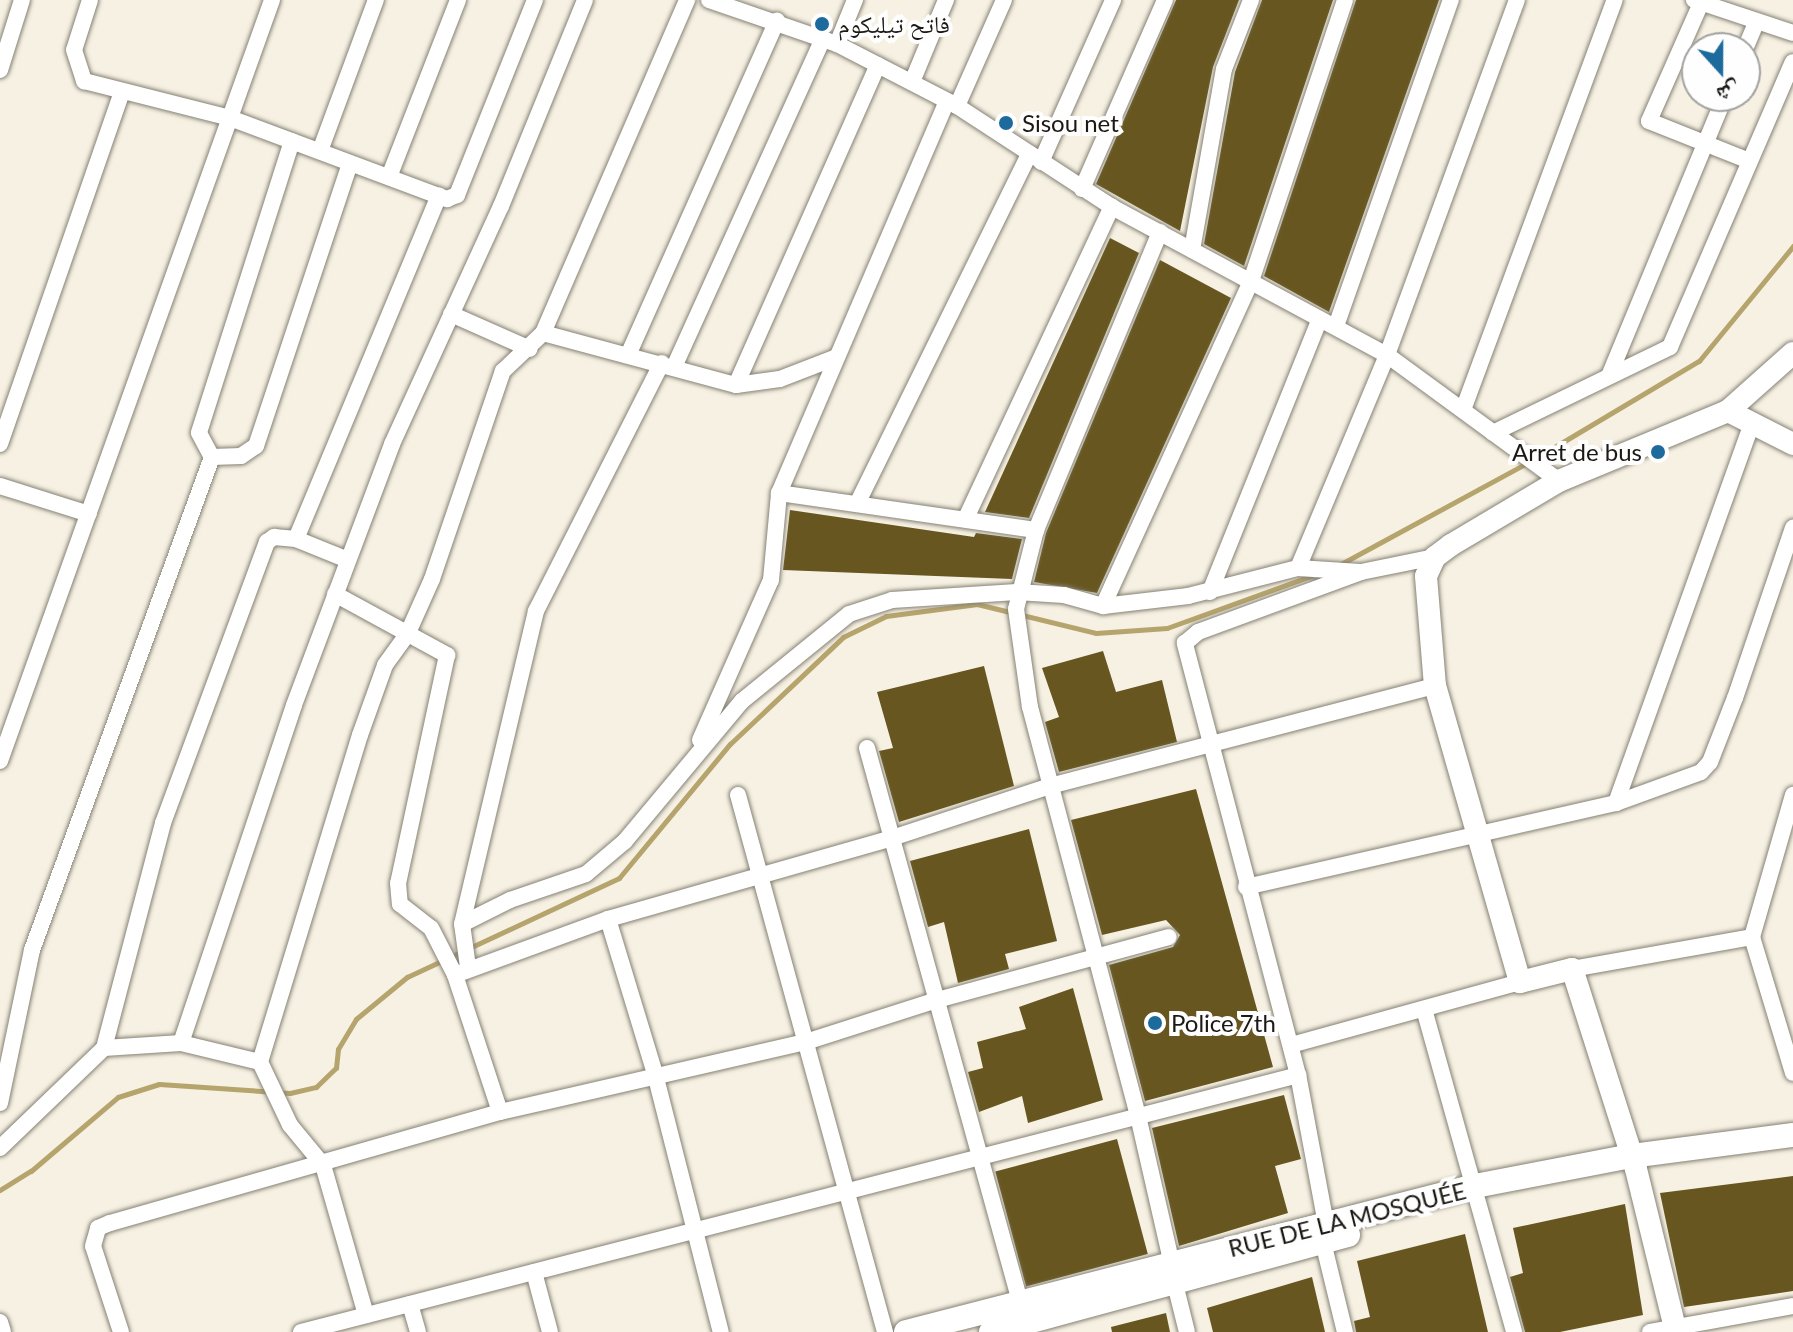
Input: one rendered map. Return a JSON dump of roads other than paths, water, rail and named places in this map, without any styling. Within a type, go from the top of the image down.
[{"type":"main road","name":"RUE DE LA MOSQUÉE","points":[[906,1332],[1025,1319],[1173,1274],[1477,1194],[1634,1162],[1793,1135]]},
{"type":"main road","points":[[1634,1162],[1793,1147]]},
{"type":"main road","points":[[991,1332],[1025,1319]]},
{"type":"street","points":[[0,70],[22,0]]},
{"type":"street","points":[[90,0],[74,50],[77,71],[84,81],[230,118],[439,196],[457,195],[535,0]]},
{"type":"street","points":[[0,761],[272,0]]},
{"type":"street","points":[[320,151],[376,0]]},
{"type":"street","points":[[389,177],[458,0]]},
{"type":"street","points":[[181,1043],[335,594],[392,444],[585,0]]},
{"type":"street","points":[[366,1315],[323,1165],[290,1125],[260,1062],[360,735],[385,665],[407,635],[432,579],[503,371],[530,349],[543,333],[687,0]]},
{"type":"street","points":[[709,0],[761,6],[777,20],[830,41],[912,82],[1112,207],[1387,355],[1559,481]]},
{"type":"street","points":[[500,1112],[461,971],[462,924],[536,611],[668,365],[830,41],[855,0]]},
{"type":"street","points":[[912,82],[946,0]]},
{"type":"street","points":[[694,754],[771,580],[779,493],[951,105],[1004,0]]},
{"type":"street","points":[[858,502],[1113,0]]},
{"type":"street","points":[[1082,189],[1165,0]]},
{"type":"street","points":[[1192,250],[1224,69],[1251,0]]},
{"type":"street","points":[[1103,606],[1251,281],[1345,0]]},
{"type":"street","points":[[1210,592],[1328,323],[1451,0]]},
{"type":"street","points":[[1298,568],[1387,355],[1517,0]]},
{"type":"street","points":[[1463,410],[1615,0]]},
{"type":"street","points":[[1747,160],[1649,118],[1697,1],[1793,33]]},
{"type":"street","points":[[629,353],[777,20]]},
{"type":"street","points":[[1752,32],[1757,21]]},
{"type":"street","points":[[1493,433],[1661,354],[1676,340],[1747,160],[1793,62]]},
{"type":"street","points":[[736,385],[878,65]]},
{"type":"street","points":[[0,444],[122,91]]},
{"type":"street","points":[[1609,376],[1718,112]]},
{"type":"street","points":[[0,1103],[42,921],[212,457],[199,433],[292,141]]},
{"type":"street","points":[[212,457],[241,456],[256,446],[350,163]]},
{"type":"street","points":[[296,539],[439,196]]},
{"type":"street","points":[[966,518],[1112,207]]},
{"type":"street","points":[[1160,232],[1036,530],[1017,592],[1019,645],[1050,786],[1138,1116],[1187,1332]]},
{"type":"street","points":[[451,314],[530,349]]},
{"type":"street","points":[[543,333],[629,353],[736,385],[780,379],[837,357]]},
{"type":"street","points":[[1345,1332],[1324,1233],[1298,1075],[1246,887],[1212,740],[1185,643],[1198,632],[1361,572],[1435,557],[1559,481],[1728,411],[1793,353]]},
{"type":"street","points":[[1728,411],[1753,421],[1793,444]]},
{"type":"street","points":[[1616,803],[1753,421]]},
{"type":"street","points":[[0,486],[89,514]]},
{"type":"street","points":[[779,493],[1036,530]]},
{"type":"street","points":[[1246,887],[1616,803],[1685,780],[1710,762],[1793,528]]},
{"type":"street","points":[[0,1148],[104,1048],[163,823],[202,706],[267,542],[278,536],[296,539],[348,560]]},
{"type":"street","points":[[1435,557],[1426,576],[1435,686],[1520,982]]},
{"type":"street","points":[[462,924],[510,900],[586,874],[625,841],[694,754],[752,692],[849,614],[892,600],[1017,592],[1064,595],[1103,606],[1210,592],[1298,568],[1361,572]]},
{"type":"street","points":[[335,594],[407,635],[446,652],[398,883],[400,904],[431,928],[461,971]]},
{"type":"street","points":[[461,971],[608,919],[892,838],[1050,786],[1212,740],[1435,686]]},
{"type":"street","points":[[867,748],[983,1156],[1025,1319]]},
{"type":"street","points":[[738,795],[850,1190],[885,1332]]},
{"type":"street","points":[[1793,795],[1752,937],[1793,1073]]},
{"type":"street","points":[[608,919],[655,1074],[721,1332]]},
{"type":"street","points":[[121,1332],[93,1246],[98,1228],[500,1112],[809,1041],[937,1000],[1169,937]]},
{"type":"street","points":[[1291,1045],[1572,969],[1752,937]]},
{"type":"street","points":[[1572,969],[1634,1162],[1676,1329]]},
{"type":"street","points":[[1775,1008],[1793,1021]]},
{"type":"street","points":[[1424,1009],[1514,1332]]},
{"type":"street","points":[[104,1048],[181,1043],[260,1062]]},
{"type":"street","points":[[301,1332],[1298,1075]]},
{"type":"street","points":[[534,1272],[550,1332]]},
{"type":"street","points":[[410,1304],[418,1332]]},
{"type":"street","points":[[1650,1332],[1793,1306]]},
{"type":"street","points":[[0,1322],[3,1332]]},
{"type":"waterway","points":[[1536,458],[1699,361],[1793,246]]},
{"type":"waterway","points":[[1339,565],[1527,463]]},
{"type":"waterway","points":[[0,1190],[31,1171],[118,1097],[159,1084],[290,1093],[316,1087],[336,1068],[338,1049],[356,1019],[407,977],[619,878],[730,744],[843,637],[886,616],[977,604],[1096,633],[1167,628],[1311,576]]},
{"type":"place","name":"فاتح تيليكوم","points":[[822,24]]},
{"type":"place","name":"Sisou net","points":[[1006,123]]},
{"type":"place","name":"Arret de bus","points":[[1658,452]]},
{"type":"place","name":"Police 7th","points":[[1155,1023]]}]
